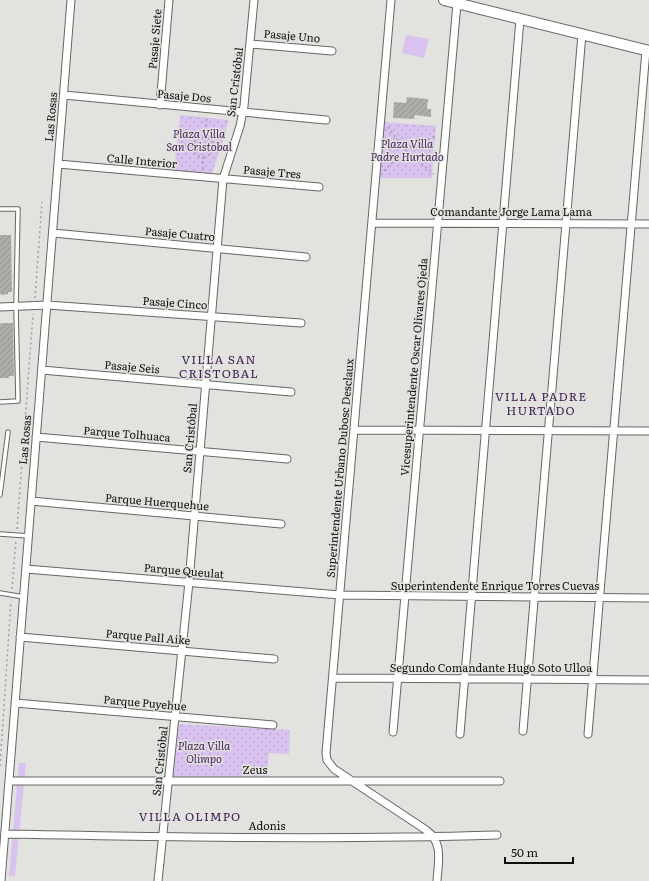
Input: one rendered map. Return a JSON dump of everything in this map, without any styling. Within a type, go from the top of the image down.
[{"type":"main road","points":[[444,0],[648,51]]},
{"type":"street","name":"Las Rosas","points":[[1,881],[71,0]]},
{"type":"street","name":"Pasaje Siete","points":[[160,105],[169,0]]},
{"type":"street","name":"San Cristóbal","points":[[158,881],[189,582],[223,179],[243,112],[254,0]]},
{"type":"street","name":"Superintendente Urbano Dubosc Desclaux","points":[[391,0],[326,756],[334,769],[426,830],[434,837]]},
{"type":"street","name":"Vicesuperintendente Oscar Olivares Ojeda","points":[[394,732],[457,3]]},
{"type":"street","points":[[460,734],[520,19]]},
{"type":"street","points":[[523,730],[582,34]]},
{"type":"street","name":"Pasaje Uno","points":[[250,44],[332,51]]},
{"type":"street","points":[[588,734],[648,51]]},
{"type":"street","name":"Pasaje Dos","points":[[64,95],[326,120]]},
{"type":"street","name":"Calle Interior","points":[[58,164],[223,179]]},
{"type":"street","name":"Pasaje Tres","points":[[223,179],[319,187]]},
{"type":"street","name":"Comandante Jorge Lama Lama","points":[[372,223],[649,224]]},
{"type":"street","name":"Pasaje Cuatro","points":[[53,234],[306,257]]},
{"type":"street","name":"Pasaje Cinco","points":[[0,307],[47,305],[301,323]]},
{"type":"street","name":"Pasaje Seis","points":[[42,370],[291,392]]},
{"type":"street","points":[[354,430],[649,432]]},
{"type":"street","name":"Parque Tolhuaca","points":[[36,437],[287,459]]},
{"type":"street","name":"Parque Huerquehue","points":[[31,501],[281,524]]},
{"type":"street","name":"Parque Queulat","points":[[26,569],[340,595]]},
{"type":"street","name":"Superintendente Enrique Torres Cuevas","points":[[340,595],[649,598]]},
{"type":"street","name":"Parque Pall Aike","points":[[20,637],[274,659]]},
{"type":"street","name":"Segundo Comandante Hugo Soto Ulloa","points":[[333,678],[649,680]]},
{"type":"street","name":"Parque Puyehue","points":[[15,703],[273,725]]},
{"type":"street","name":"Zeus","points":[[9,781],[500,781]]},
{"type":"street","name":"Adonis","points":[[5,834],[163,837],[434,837],[497,835]]},
{"type":"street","points":[[434,837],[437,841],[439,852],[437,881]]},
{"type":"lane","points":[[0,209],[18,209],[16,307],[18,401],[0,402]]},
{"type":"lane","points":[[0,495],[8,432]]},
{"type":"lane","points":[[0,534],[29,536]]},
{"type":"lane","points":[[0,593],[24,597]]},
{"type":"path","points":[[205,136],[207,109]]},
{"type":"path","points":[[381,118],[405,150],[442,180]]},
{"type":"path","points":[[376,178],[405,150],[446,131]]},
{"type":"path","points":[[205,136],[211,139],[214,146],[210,155],[203,157],[194,152],[193,146],[198,137],[205,136]]},
{"type":"path","points":[[180,145],[193,146]]},
{"type":"path","points":[[213,149],[233,148]]},
{"type":"path","points":[[202,177],[203,157]]},
{"type":"path","points":[[0,766],[42,202]]},
{"type":"green space","points":[[406,35],[429,39],[424,58],[402,53]]},
{"type":"green space","name":"Plaza Villa San Cristobal","points":[[180,115],[229,120],[212,174],[174,171]]},
{"type":"green space","name":"Plaza Villa Padre Hurtado","points":[[383,122],[436,126],[432,178],[379,178]]},
{"type":"green space","name":"Plaza Villa Olimpo","points":[[179,724],[290,730],[289,754],[269,753],[267,779],[173,780]]},
{"type":"green space","points":[[19,763],[26,763],[15,876],[9,876]]},
{"type":"building","points":[[407,97],[428,99],[427,109],[431,109],[431,117],[415,115],[414,119],[393,118],[394,102],[406,103]]},
{"type":"building","points":[[0,235],[11,235],[12,292],[1,295],[0,292]]},
{"type":"building","points":[[13,323],[14,376],[9,376],[9,378],[0,378],[0,324]]},
{"type":"district","name":"VILLA SAN CRISTOBAL","points":[[219,367]]},
{"type":"district","name":"VILLA PADRE HURTADO","points":[[541,404]]},
{"type":"district","name":"VILLA OLIMPO","points":[[190,817]]}]
